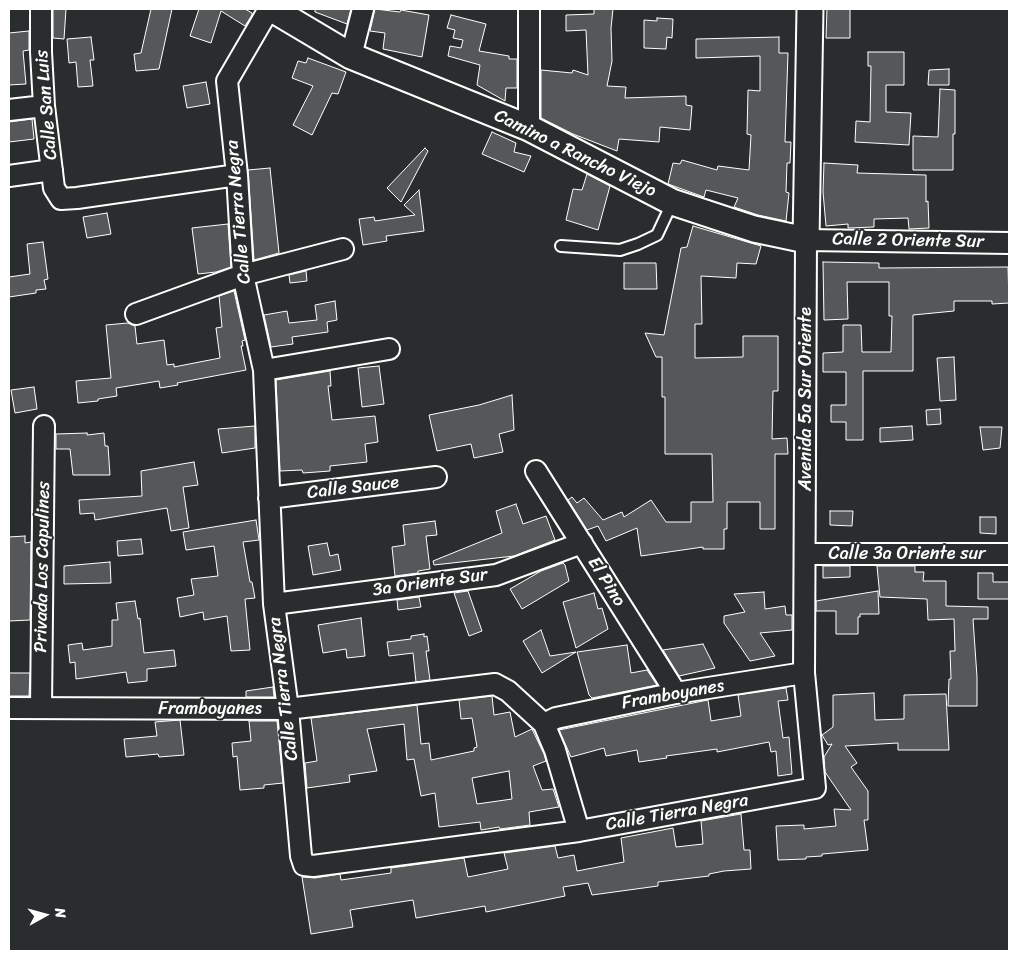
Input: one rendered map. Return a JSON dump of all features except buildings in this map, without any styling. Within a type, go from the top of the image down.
[{"type":"street","name":"Calle San Luis","points":[[41,9],[44,106],[54,188],[61,199],[237,175]]},
{"type":"street","name":"Camino a Rancho Viejo","points":[[270,9],[351,56],[529,128],[672,202],[754,230],[806,240]]},
{"type":"street","name":"Calle Tierra Negra","points":[[270,9],[227,81],[237,175],[243,275],[264,370],[274,604],[288,709],[301,856],[304,865],[313,866],[579,831],[815,788]]},
{"type":"street","points":[[351,56],[363,9]]},
{"type":"street","points":[[529,9],[529,128]]},
{"type":"street","name":"Avenida 5a Sur Oriente","points":[[810,9],[806,240],[804,673],[815,788]]},
{"type":"street","points":[[9,110],[44,106]]},
{"type":"street","points":[[9,176],[52,170]]},
{"type":"street","name":"Calle 2 Oriente Sur","points":[[806,240],[1009,243]]},
{"type":"street","points":[[136,314],[243,275],[343,250]]},
{"type":"street","points":[[264,370],[389,349]]},
{"type":"street","name":"Privada Los Capulines","points":[[41,708],[44,426]]},
{"type":"street","name":"El Pino","points":[[536,471],[676,693]]},
{"type":"street","name":"Calle Sauce","points":[[269,498],[436,477]]},
{"type":"street","name":"3a Oriente Sur","points":[[274,604],[496,575],[582,543]]},
{"type":"street","name":"Calle 3a Oriente sur","points":[[805,554],[1009,554]]},
{"type":"street","name":"Framboyanes","points":[[544,724],[556,718],[676,693],[804,673]]},
{"type":"street","name":"Framboyanes","points":[[9,708],[288,709],[495,684],[508,691],[544,724],[555,750],[579,831]]},
{"type":"lane","points":[[561,246],[620,250],[638,244],[657,235],[672,202]]}]
